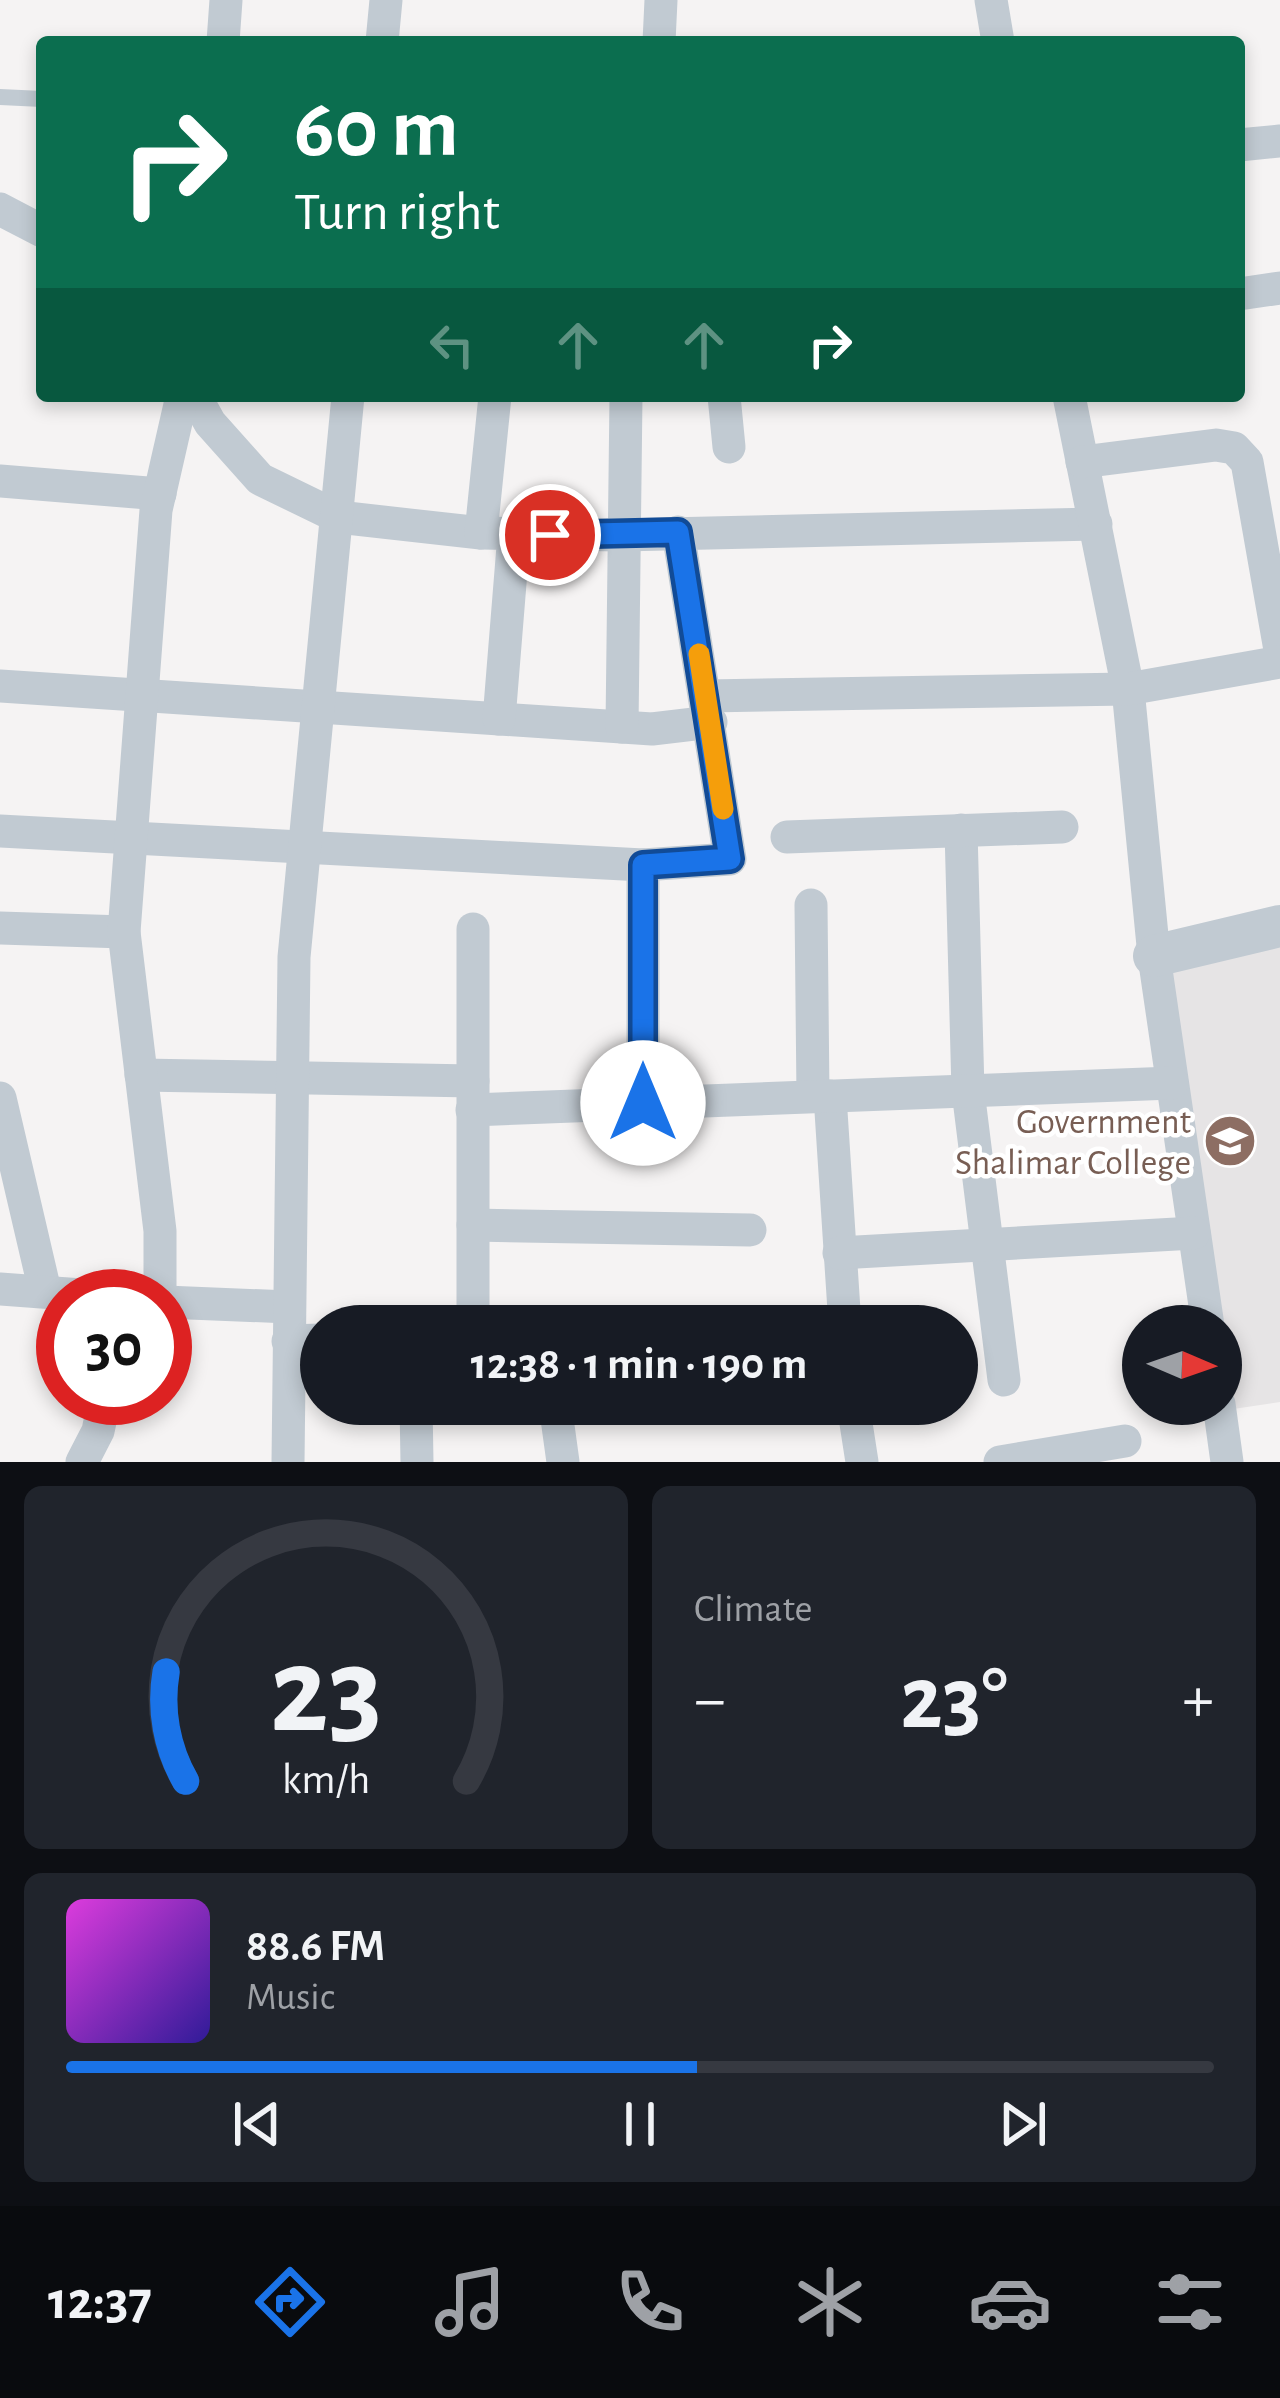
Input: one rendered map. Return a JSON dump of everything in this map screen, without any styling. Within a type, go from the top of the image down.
[{"type":"street","points":[[223,36],[226,0]]},
{"type":"street","points":[[383,36],[386,0]]},
{"type":"street","points":[[659,36],[661,0]]},
{"type":"street","points":[[991,0],[997,36]]},
{"type":"street","points":[[1245,145],[1280,141]]},
{"type":"street","points":[[0,209],[36,228]]},
{"type":"street","points":[[1245,293],[1280,289]]},
{"type":"street","points":[[161,1269],[124,932],[160,494],[181,402]]},
{"type":"street","points":[[199,402],[209,423],[260,479],[338,517],[498,533],[622,536],[1096,524]]},
{"type":"street","points":[[288,1462],[299,1330],[294,957],[348,402]]},
{"type":"street","points":[[495,402],[499,719]]},
{"type":"street","points":[[622,727],[626,402]]},
{"type":"street","points":[[725,402],[729,447]]},
{"type":"street","points":[[1070,402],[1128,689],[1154,956],[1205,1305]]},
{"type":"street","points":[[1082,462],[1216,445],[1234,448],[1246,462],[1280,650]]},
{"type":"street","points":[[0,481],[160,494]]},
{"type":"street","points":[[0,831],[643,865],[730,859],[678,532]]},
{"type":"street","points":[[0,686],[622,727],[709,709],[1128,689],[1280,662]]},
{"type":"street","points":[[787,837],[1062,827]]},
{"type":"street","points":[[961,830],[968,1091],[1004,1380]]},
{"type":"street","points":[[643,865],[643,1103]]},
{"type":"street","points":[[811,905],[822,1096],[843,1305]]},
{"type":"street","points":[[1154,956],[1280,926]]},
{"type":"street","points":[[0,928],[124,932]]},
{"type":"street","points":[[472,1305],[473,929]]},
{"type":"street","points":[[140,1075],[295,1078],[472,1095],[643,1103],[1172,1083]]},
{"type":"street","points":[[0,1098],[40,1269]]},
{"type":"street","points":[[473,1226],[750,1230]]},
{"type":"street","points":[[839,1253],[1194,1233]]},
{"type":"street","points":[[0,1289],[36,1291]]},
{"type":"street","points":[[192,1306],[299,1330]]},
{"type":"street","points":[[82,1462],[99,1425]]},
{"type":"street","points":[[416,1425],[417,1462]]},
{"type":"street","points":[[558,1425],[563,1462]]},
{"type":"street","points":[[856,1425],[862,1462]]},
{"type":"street","points":[[1222,1425],[1227,1462]]},
{"type":"street","points":[[1000,1462],[1125,1441]]},
{"type":"lane","points":[[0,97],[36,99]]},
{"type":"shaded area","name":"Government Shalimar College","points":[[1280,927],[1280,1402],[1242,1408],[1242,1305],[1217,1305],[1154,956]]},
{"type":"slow traffic","points":[[699,654],[723,809]]},
{"type":"place","name":"Government Shalimar College","points":[[1230,1141]]},
{"type":"route","points":[[550,535],[678,532],[711,722],[730,859],[643,865],[643,1103]]}]
